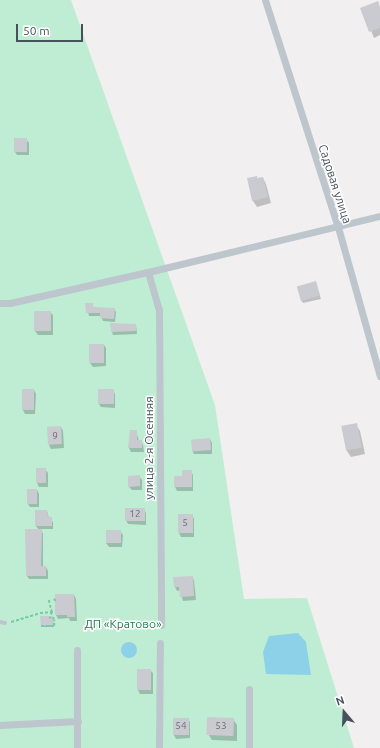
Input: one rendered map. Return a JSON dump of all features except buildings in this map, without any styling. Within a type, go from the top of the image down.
[{"type":"street","name":"Садовая улица","points":[[265,0],[338,227],[380,376]]},
{"type":"street","points":[[0,303],[10,303],[148,272],[380,216]]},
{"type":"street","name":"улица 2-я Осенняя","points":[[148,272],[159,310],[161,625]]},
{"type":"street","points":[[160,644],[160,748]]},
{"type":"street","points":[[77,650],[77,748]]},
{"type":"street","points":[[249,689],[249,748]]},
{"type":"street","points":[[0,725],[78,721]]},
{"type":"lane","points":[[0,622],[5,623]]},
{"type":"path","points":[[49,600],[53,612],[50,619]]},
{"type":"path","points":[[5,623],[19,621],[40,613],[53,612]]},
{"type":"path","points":[[41,626],[54,626],[52,616]]},
{"type":"green space","name":"ДП «Кратово»","points":[[0,0],[71,0],[215,405],[244,599],[307,598],[354,748],[0,748]]},
{"type":"water","points":[[298,633],[306,642],[311,675],[266,674],[263,652],[269,636]]},
{"type":"water","points":[[129,642],[136,647],[137,650],[132,657],[129,658],[122,653],[121,650],[126,643]]}]
